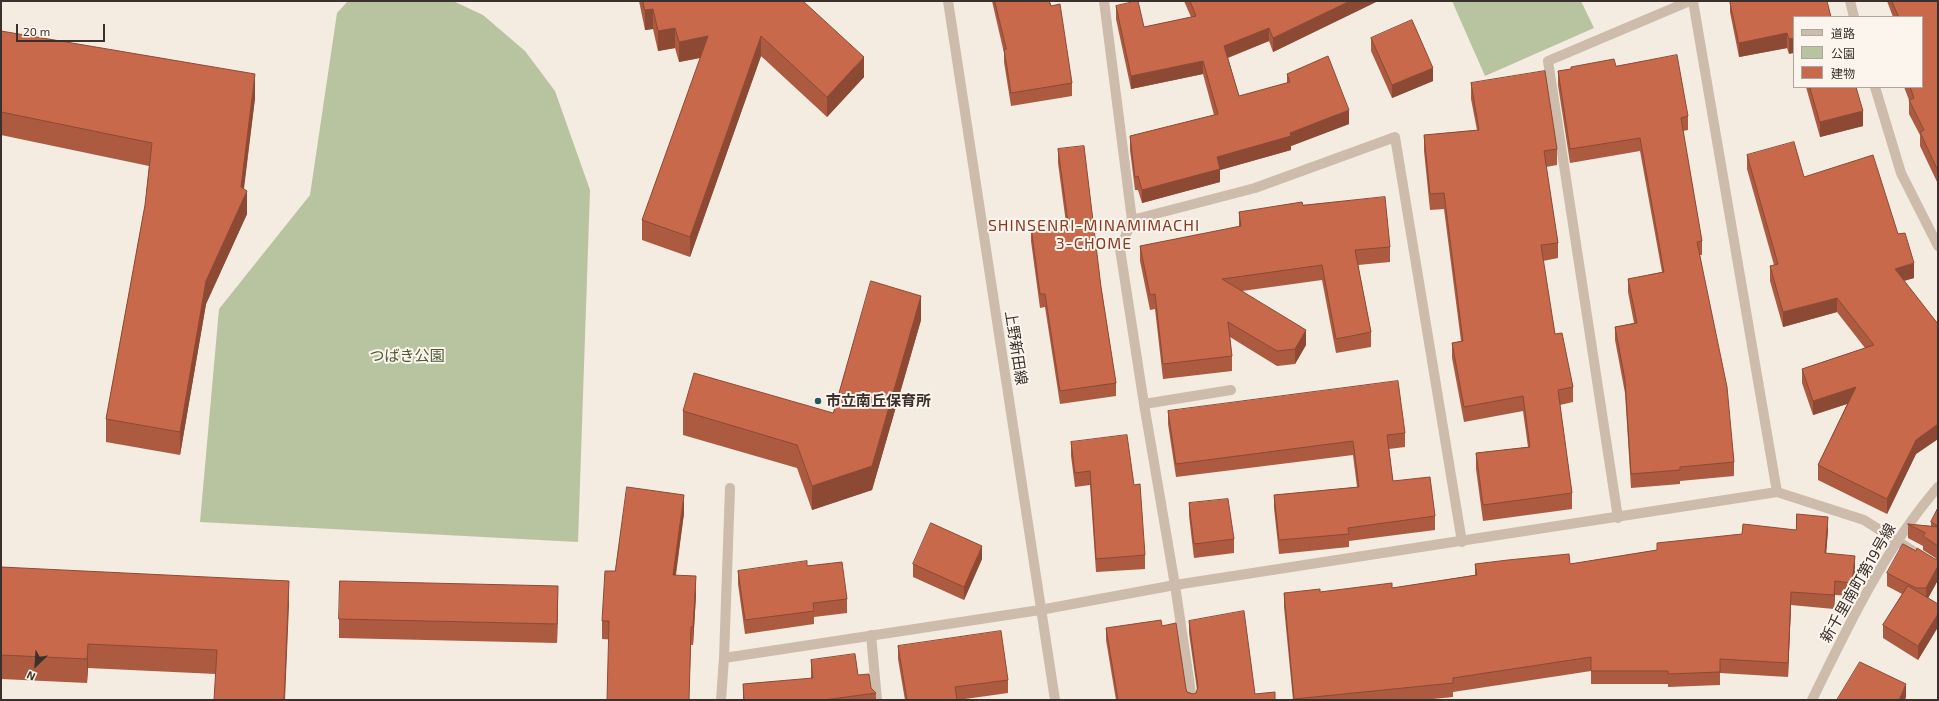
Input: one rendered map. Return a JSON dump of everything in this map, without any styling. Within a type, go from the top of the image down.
[{"type":"street","name":"上野新田線","points":[[948,1],[1040,610],[1056,700]]},
{"type":"street","points":[[1104,1],[1132,220],[1120,249],[1144,404],[1175,585],[1192,700]]},
{"type":"street","points":[[1618,518],[1548,61],[1692,1],[1777,492]]},
{"type":"street","points":[[1850,1],[1854,16]]},
{"type":"street","points":[[1875,88],[1901,173],[1938,246]]},
{"type":"street","points":[[1132,220],[1255,188],[1395,137],[1462,542]]},
{"type":"street","points":[[1144,404],[1231,390]]},
{"type":"street","name":"新千里南町第19号線","points":[[1812,700],[1860,603],[1912,519],[1938,487]]},
{"type":"street","points":[[722,700],[730,488]]},
{"type":"street","points":[[724,658],[1040,610],[1175,585],[1618,518],[1777,492],[1864,520],[1924,558]]},
{"type":"street","points":[[871,635],[877,700]]},
{"type":"green space","name":"つばき公園","points":[[348,1],[453,1],[483,15],[525,51],[555,91],[590,190],[578,542],[200,522],[219,309],[310,195],[337,13]]},
{"type":"green space","points":[[1452,1],[1581,1],[1594,28],[1485,76]]},
{"type":"building","points":[[643,1],[803,1],[864,57],[827,97],[761,36],[690,237],[642,220],[708,36],[679,42],[675,28],[658,31],[653,9],[645,10]]},
{"type":"building","points":[[995,1],[1049,1],[1051,6],[1060,4],[1072,83],[1011,93],[1004,49],[1006,49]]},
{"type":"building","points":[[1138,1],[1144,27],[1196,16],[1190,1],[1350,1],[1273,38],[1269,28],[1224,46],[1239,96],[1290,82],[1287,74],[1328,56],[1349,110],[1290,133],[1291,136],[1217,157],[1220,169],[1142,190],[1138,176],[1135,177],[1130,136],[1218,114],[1203,61],[1131,76],[1116,6]]},
{"type":"building","points":[[1730,1],[1827,1],[1831,16],[1793,16],[1793,38],[1789,39],[1787,33],[1739,43]]},
{"type":"building","points":[[1892,1],[1938,1],[1938,171],[1920,132],[1924,130],[1909,100],[1914,98],[1910,88],[1923,88],[1923,16],[1899,16]]},
{"type":"building","points":[[1412,20],[1433,68],[1392,85],[1371,38]]},
{"type":"building","points":[[1,31],[255,74],[241,187],[247,191],[206,281],[180,432],[106,419],[145,205],[152,143],[1,112]]},
{"type":"building","points":[[1677,55],[1688,116],[1681,118],[1702,241],[1697,242],[1727,387],[1734,462],[1680,467],[1680,470],[1631,474],[1625,380],[1615,327],[1637,323],[1628,279],[1664,272],[1640,138],[1570,149],[1558,71],[1614,59],[1616,66]]},
{"type":"building","points":[[1545,71],[1557,149],[1544,151],[1558,243],[1541,245],[1555,334],[1562,333],[1573,387],[1558,390],[1572,493],[1483,505],[1476,453],[1530,447],[1523,396],[1464,407],[1452,343],[1463,341],[1444,193],[1430,194],[1424,135],[1479,130],[1471,83]]},
{"type":"building","points":[[1810,88],[1856,88],[1863,111],[1820,122]]},
{"type":"building","points":[[1794,142],[1804,177],[1873,155],[1898,234],[1905,233],[1914,263],[1895,269],[1938,324],[1938,424],[1916,440],[1887,499],[1818,465],[1856,387],[1813,401],[1802,369],[1874,345],[1837,298],[1783,312],[1770,266],[1778,264],[1747,155]]},
{"type":"building","points":[[1084,146],[1101,287],[1116,383],[1060,391],[1045,294],[1040,294],[1031,227],[1068,222],[1058,149]]},
{"type":"building","points":[[1385,197],[1390,247],[1355,250],[1371,332],[1336,339],[1322,265],[1222,279],[1306,330],[1295,349],[1277,351],[1228,322],[1232,356],[1163,364],[1155,294],[1150,295],[1140,246],[1241,226],[1239,212],[1302,202],[1303,205]]},
{"type":"building","points":[[871,281],[921,296],[872,466],[812,486],[797,445],[683,411],[694,373],[833,413]]},
{"type":"building","points":[[1398,381],[1405,433],[1387,435],[1393,481],[1430,477],[1435,516],[1348,528],[1349,534],[1279,540],[1274,495],[1359,487],[1353,441],[1176,464],[1168,411]]},
{"type":"building","points":[[1127,435],[1134,485],[1140,484],[1145,555],[1096,559],[1090,471],[1075,473],[1071,442]]},
{"type":"building","points":[[627,487],[684,495],[673,575],[696,576],[693,627],[691,627],[689,700],[607,700],[609,621],[602,621],[605,571],[615,571]]},
{"type":"building","points":[[1228,499],[1234,539],[1194,544],[1189,503]]},
{"type":"building","points":[[1938,508],[1938,526],[1931,522]]},
{"type":"building","points":[[1797,514],[1828,517],[1825,553],[1855,556],[1852,583],[1835,581],[1834,595],[1791,592],[1788,663],[1720,659],[1720,672],[1668,674],[1668,671],[1591,671],[1591,657],[1453,678],[1453,683],[1294,699],[1284,593],[1320,589],[1320,592],[1392,583],[1392,588],[1477,575],[1475,564],[1508,560],[1569,554],[1570,564],[1657,550],[1657,543],[1742,534],[1743,524],[1796,530]]},
{"type":"building","points":[[931,523],[982,546],[964,587],[913,564]]},
{"type":"building","points":[[1908,524],[1938,527],[1938,546],[1923,536],[1925,533]]},
{"type":"building","points":[[1903,544],[1916,551],[1917,548],[1935,559],[1938,559],[1938,566],[1926,588],[1916,588],[1887,573]]},
{"type":"building","points":[[807,561],[807,566],[842,562],[847,599],[813,603],[814,611],[745,620],[738,571]]},
{"type":"building","points":[[1,567],[289,581],[284,700],[214,700],[217,650],[88,644],[87,659],[1,655]]},
{"type":"building","points":[[340,581],[558,586],[557,624],[339,619]]},
{"type":"building","points":[[1908,586],[1938,604],[1938,614],[1918,646],[1883,625]]},
{"type":"building","points":[[1244,611],[1255,694],[1275,692],[1275,700],[1118,700],[1106,628],[1161,620],[1162,626],[1176,623],[1186,689],[1187,692],[1193,694],[1196,693],[1198,687],[1189,621]]},
{"type":"building","points":[[1001,631],[1008,680],[955,687],[957,700],[907,700],[898,646]]},
{"type":"building","points":[[855,654],[858,675],[869,674],[871,688],[876,693],[824,700],[744,700],[743,684],[813,678],[811,660]]},
{"type":"building","points":[[1860,662],[1906,684],[1899,700],[1837,700]]},
{"type":"place","name":"市立南丘保育所","points":[[818,401]]},
{"type":"district","name":"SHINSENRI-MINAMIMACHI 3-CHOME","points":[[1094,235]]}]
